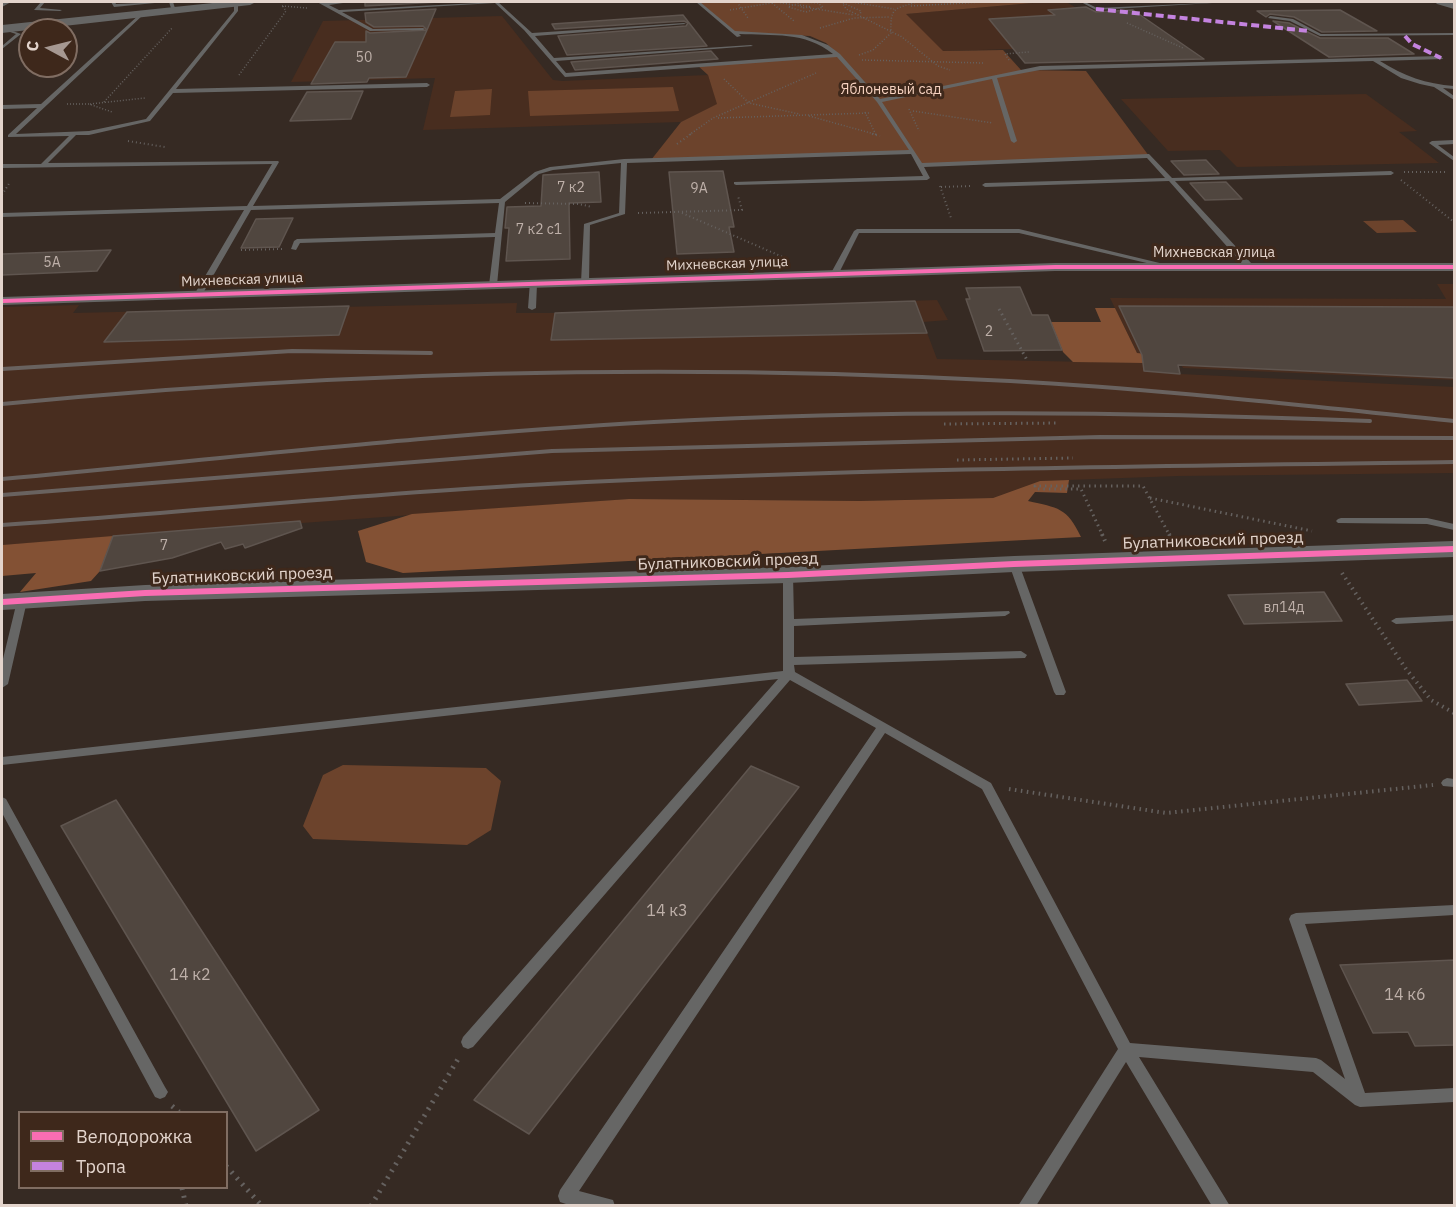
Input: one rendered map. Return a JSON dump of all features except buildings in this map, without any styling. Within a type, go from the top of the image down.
[{"type":"street","points":[[3,30],[250,2]]},
{"type":"street","points":[[1440,2],[1455,6]]},
{"type":"street","name":"Михневская улица","points":[[2,301],[835,273],[1168,266],[1455,267]]},
{"type":"street","name":"Булатниковский проезд","points":[[11,602],[145,593],[788,575],[1014,564],[1455,549]]},
{"type":"lane","points":[[43,2],[36,9],[60,10]]},
{"type":"lane","points":[[113,2],[114,6],[163,2]]},
{"type":"lane","points":[[321,3],[348,2]]},
{"type":"lane","points":[[496,2],[531,35],[565,75],[838,54]]},
{"type":"lane","points":[[338,11],[504,2]]},
{"type":"lane","points":[[552,60],[751,46],[698,2]]},
{"type":"lane","points":[[1083,2],[1096,9],[1227,2]]},
{"type":"lane","points":[[2,136],[89,134],[148,120],[236,11],[236,3]]},
{"type":"lane","points":[[321,3],[372,30],[423,29]]},
{"type":"lane","points":[[10,136],[141,14]]},
{"type":"lane","points":[[1270,16],[1291,20],[1320,35],[1455,34]]},
{"type":"lane","points":[[531,35],[684,24]]},
{"type":"lane","points":[[2,48],[19,34],[3,30]]},
{"type":"lane","points":[[735,33],[793,34],[819,40],[838,54],[879,101],[913,152],[927,178],[736,183]]},
{"type":"lane","points":[[879,101],[1040,68],[1441,58]]},
{"type":"lane","points":[[1375,60],[1404,79],[1437,87],[1455,87]]},
{"type":"lane","points":[[994,77],[1014,141]]},
{"type":"lane","points":[[172,91],[428,85]]},
{"type":"lane","points":[[1437,87],[1455,98]]},
{"type":"lane","points":[[2,107],[42,106]]},
{"type":"lane","points":[[43,165],[74,134]]},
{"type":"lane","points":[[1455,142],[1432,143],[1455,159]]},
{"type":"lane","points":[[2,215],[502,201],[537,173],[552,168],[661,159],[913,152]]},
{"type":"lane","points":[[920,165],[1149,156],[1248,266]]},
{"type":"lane","points":[[585,282],[587,224],[622,214],[624,161]]},
{"type":"lane","points":[[2,166],[276,162],[198,295]]},
{"type":"lane","points":[[985,185],[1391,173]]},
{"type":"lane","points":[[493,285],[502,201]]},
{"type":"lane","points":[[835,273],[857,231],[1019,231],[1168,266]]},
{"type":"lane","points":[[294,249],[297,241],[498,235]]},
{"type":"lane","points":[[532,309],[533,284]]},
{"type":"lane","points":[[1341,521],[1427,520],[1455,527]]},
{"type":"lane","points":[[1014,564],[1060,692]]},
{"type":"lane","points":[[468,1042],[789,668],[788,575]]},
{"type":"lane","points":[[2,684],[11,602]]},
{"type":"lane","points":[[788,623],[1005,613]]},
{"type":"lane","points":[[1396,621],[1455,618]]},
{"type":"lane","points":[[2,761],[789,668],[1021,655]]},
{"type":"lane","points":[[789,668],[883,727],[987,786],[1126,1048],[1222,1206]]},
{"type":"lane","points":[[607,1206],[564,1201],[883,727]]},
{"type":"lane","points":[[2,802],[160,1092]]},
{"type":"lane","points":[[1360,1100],[1296,919],[1455,910]]},
{"type":"lane","points":[[1126,1048],[1316,1065],[1360,1100],[1455,1095]]},
{"type":"lane","points":[[1026,1206],[1126,1048]]},
{"type":"path","points":[[711,12],[772,2],[801,7],[822,2]]},
{"type":"path","points":[[772,2],[797,23],[793,34]]},
{"type":"path","points":[[843,2],[846,9],[902,37],[931,61],[951,71],[987,79]]},
{"type":"path","points":[[843,2],[861,11],[860,15]]},
{"type":"path","points":[[852,2],[894,9],[923,2]]},
{"type":"path","points":[[939,4],[948,2]]},
{"type":"path","points":[[907,6],[982,2]]},
{"type":"path","points":[[790,4],[818,3],[823,5],[821,9]]},
{"type":"path","points":[[790,4],[788,7],[796,10],[821,9]]},
{"type":"path","points":[[229,89],[286,11],[282,6]]},
{"type":"path","points":[[810,6],[864,17]]},
{"type":"path","points":[[787,15],[801,7]]},
{"type":"path","points":[[891,33],[890,17],[894,9]]},
{"type":"path","points":[[1096,9],[1184,48]]},
{"type":"path","points":[[104,102],[174,11]]},
{"type":"path","points":[[814,31],[841,21],[864,17],[890,17]]},
{"type":"path","points":[[661,159],[670,149],[714,118],[873,50],[891,33]]},
{"type":"path","points":[[844,61],[931,61],[1009,65],[1027,70]]},
{"type":"path","points":[[697,65],[713,70],[749,102],[905,143]]},
{"type":"path","points":[[89,104],[167,96]]},
{"type":"path","points":[[714,118],[928,110],[970,123],[1008,124]]},
{"type":"path","points":[[1391,173],[1455,171]]},
{"type":"path","points":[[502,201],[540,205],[579,204],[622,214],[742,210],[736,183]]},
{"type":"path","points":[[951,212],[941,188],[985,185]]},
{"type":"path","points":[[1414,190],[1455,222]]},
{"type":"path","points":[[678,212],[791,261]]},
{"type":"path","points":[[223,250],[294,249]]},
{"type":"path","points":[[999,309],[1027,360]]},
{"type":"path","points":[[944,424],[1059,423]]},
{"type":"path","points":[[957,460],[1073,458]]},
{"type":"path","points":[[1082,489],[1036,489],[1035,486],[1143,486],[1174,543]]},
{"type":"path","points":[[1150,498],[1317,532]]},
{"type":"path","points":[[1338,567],[1406,669],[1431,700],[1455,713]]},
{"type":"path","points":[[987,786],[1166,813],[1451,783]]},
{"type":"path","points":[[371,1206],[468,1042]]},
{"type":"path","points":[[228,1168],[262,1206]]},
{"type":"path","points":[[182,1189],[186,1206]]},
{"type":"shaded area","points":[[1066,2],[1161,45],[942,51],[905,14]]},
{"type":"shaded area","points":[[502,16],[553,80],[708,75],[718,104],[681,122],[423,130],[435,78],[291,82],[323,21]]},
{"type":"shaded area","points":[[1366,94],[1417,131],[1399,132],[1439,163],[1237,167],[1220,150],[1168,151],[1121,99]]},
{"type":"shaded area","points":[[1437,284],[1454,284],[1454,380],[1183,368],[1177,357],[1137,353],[1110,298],[1446,299]]},
{"type":"shaded area","points":[[937,300],[948,320],[923,322],[937,359],[1143,363],[1180,374],[1454,387],[1454,473],[1178,476],[1040,481],[993,498],[860,501],[629,499],[2,545],[2,307],[79,305],[73,313],[517,303],[516,313],[555,313]]},
{"type":"shaded area","points":[[1095,308],[1115,308],[1137,353],[1148,354],[1143,363],[1073,362],[1063,352],[1051,322],[1101,322]]},
{"type":"shaded area","points":[[1069,480],[1067,493],[1035,492],[1028,501],[1061,510],[1071,520],[1081,537],[403,573],[366,562],[358,531],[412,514],[629,499],[860,501],[993,498],[1040,481]]},
{"type":"shaded area","points":[[113,536],[100,571],[91,581],[20,592],[36,573],[2,576],[2,545]]},
{"type":"green space","name":"Яблоневый сад","points":[[698,2],[1044,2],[906,14],[943,51],[1003,50],[1021,70],[1086,71],[1149,156],[920,165],[912,152],[651,160],[681,122],[717,104],[708,75],[697,65],[838,54],[826,43],[810,36],[735,32]]},
{"type":"green space","points":[[673,87],[679,111],[530,116],[528,91]]},
{"type":"green space","points":[[492,89],[490,115],[450,117],[455,91]]},
{"type":"green space","points":[[1403,220],[1417,232],[1377,233],[1363,221]]},
{"type":"green space","points":[[343,765],[486,768],[501,781],[491,830],[467,845],[313,839],[303,826],[323,775]]},
{"type":"railway","points":[[2,369],[292,351],[431,353]]},
{"type":"railway","points":[[2,404],[128,393],[380,377],[506,373],[758,372],[884,375],[1066,384],[1232,398],[1454,421]]},
{"type":"railway","points":[[2,479],[491,433],[743,418],[1012,413],[1370,421]]},
{"type":"railway","points":[[2,495],[552,451],[1100,437],[1454,438]]},
{"type":"railway","points":[[2,525],[412,493],[661,479],[1001,469],[1454,462]]},
{"type":"marked path","points":[[1096,9],[1309,31]]},
{"type":"marked path","points":[[1405,36],[1412,44],[1441,58]]},
{"type":"cycle path","points":[[2,301],[1055,267],[1454,267]]},
{"type":"cycle path","points":[[2,602],[145,593],[788,575],[1014,564],[1454,549]]}]
